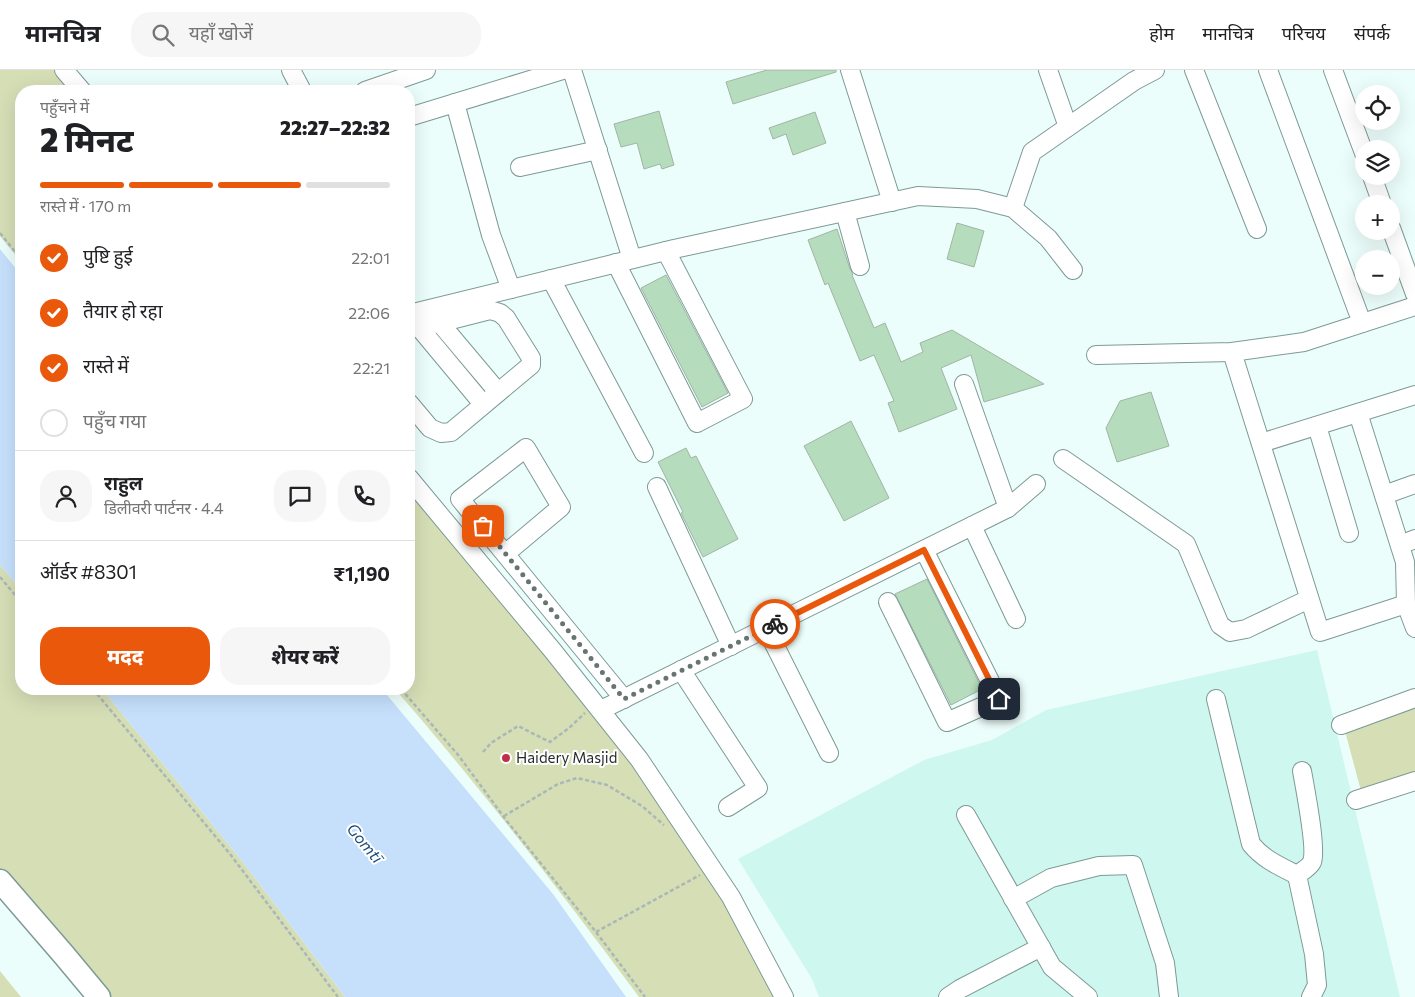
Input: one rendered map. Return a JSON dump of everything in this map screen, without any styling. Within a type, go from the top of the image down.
[{"type":"main road","points":[[0,881],[99,997]]},
{"type":"main road","points":[[64,955],[105,997]]},
{"type":"street","points":[[64,70],[77,85]]},
{"type":"street","points":[[382,85],[426,70]]},
{"type":"street","points":[[415,115],[563,70]]},
{"type":"street","points":[[572,70],[598,150],[624,261],[697,423],[743,399],[666,251]]},
{"type":"street","points":[[850,70],[892,202]]},
{"type":"street","points":[[1048,70],[1068,126]]},
{"type":"street","points":[[1013,208],[1032,152],[1134,81],[1155,70]]},
{"type":"street","points":[[1194,70],[1257,229]]},
{"type":"street","points":[[1268,70],[1362,323]]},
{"type":"street","points":[[1333,70],[1359,140]]},
{"type":"street","points":[[294,71],[300,85]]},
{"type":"street","points":[[455,103],[491,234],[511,289]]},
{"type":"street","points":[[520,167],[598,150]]},
{"type":"street","points":[[415,315],[666,251],[918,196],[977,199],[1013,208],[1048,238],[1072,270]]},
{"type":"street","points":[[844,212],[860,266]]},
{"type":"street","points":[[1395,240],[1415,294]]},
{"type":"street","points":[[551,279],[644,453]]},
{"type":"street","points":[[1096,355],[1232,352],[1304,342],[1415,306]]},
{"type":"street","points":[[415,410],[430,428],[442,433],[451,432],[531,365],[532,358],[506,318],[500,313],[490,310],[439,323]]},
{"type":"street","points":[[415,315],[439,323],[498,392]]},
{"type":"street","points":[[415,316],[483,404]]},
{"type":"street","points":[[1232,352],[1320,632],[1406,604]]},
{"type":"street","points":[[964,384],[1008,508]]},
{"type":"street","points":[[1260,443],[1415,395]]},
{"type":"street","points":[[1358,413],[1384,495],[1407,542],[1405,562],[1406,604],[1415,628]]},
{"type":"street","points":[[1317,426],[1349,533]]},
{"type":"street","points":[[505,554],[561,507],[526,448],[460,499],[505,554],[624,699]]},
{"type":"street","points":[[1063,459],[1186,544],[1220,625],[1230,632],[1246,629],[1310,599]]},
{"type":"street","points":[[598,707],[624,699],[1008,508],[1036,484]]},
{"type":"street","points":[[1384,495],[1415,484]]},
{"type":"street","points":[[415,485],[640,759],[731,897],[784,997]]},
{"type":"street","points":[[657,487],[731,646]]},
{"type":"street","points":[[972,526],[1016,619]]},
{"type":"street","points":[[888,602],[947,722],[999,699],[924,550]]},
{"type":"street","points":[[766,628],[828,753]]},
{"type":"street","points":[[681,670],[758,788],[728,807]]},
{"type":"street","points":[[1341,725],[1415,698]]},
{"type":"street","points":[[1216,699],[1251,844],[1266,858],[1297,875],[1314,954],[1317,985],[1311,997]]},
{"type":"street","points":[[1297,875],[1312,860],[1313,848],[1302,772]]},
{"type":"street","points":[[1356,800],[1415,780]]},
{"type":"street","points":[[966,815],[1052,967],[1088,997]]},
{"type":"street","points":[[1014,899],[1051,878],[1099,866],[1133,865],[1165,963],[1169,997]]},
{"type":"street","points":[[948,997],[1041,947]]},
{"type":"path","points":[[0,233],[15,252]]},
{"type":"path","points":[[0,577],[15,595]]},
{"type":"path","points":[[98,695],[230,854],[338,997]]},
{"type":"path","points":[[406,695],[458,756],[645,997]]},
{"type":"path","points":[[484,752],[491,743],[518,726],[550,742],[598,707]]},
{"type":"path","points":[[504,816],[558,784],[577,778],[607,786],[642,806],[669,829],[680,835],[690,834]]},
{"type":"path","points":[[596,932],[712,869]]},
{"type":"shaded area","points":[[0,70],[56,70],[69,85],[15,85],[15,255],[0,236]]},
{"type":"shaded area","points":[[415,492],[600,715],[730,904],[780,997],[639,997],[580,918],[458,764],[400,695],[415,695]]},
{"type":"shaded area","points":[[0,565],[15,583],[15,695],[107,695],[242,861],[345,997],[108,997],[0,870]]},
{"type":"shaded area","points":[[1317,650],[1400,997],[819,997],[812,979],[738,859],[924,760],[992,740],[1046,710]]},
{"type":"shaded area","points":[[1415,707],[1415,774],[1361,791],[1345,731]]},
{"type":"shaded area","points":[[0,971],[21,997],[0,997]]},
{"type":"water","points":[[0,249],[15,268],[15,583],[0,565]]},
{"type":"water","name":"Gomtī","points":[[107,695],[387,695],[553,894],[626,997],[345,997],[242,861]]},
{"type":"building","points":[[767,70],[836,70],[836,72],[733,104],[726,82]]},
{"type":"building","points":[[659,111],[674,165],[662,169],[660,164],[644,169],[637,143],[621,147],[614,124]]},
{"type":"building","points":[[815,112],[826,143],[793,155],[786,134],[773,139],[769,128]]},
{"type":"building","points":[[957,223],[984,231],[974,267],[947,259]]},
{"type":"building","points":[[837,229],[852,275],[874,328],[885,323],[901,362],[923,352],[920,343],[952,330],[1044,384],[984,402],[971,355],[941,368],[957,409],[899,432],[888,403],[894,401],[874,355],[860,361],[828,283],[825,285],[808,240]]},
{"type":"building","points":[[666,275],[728,393],[702,407],[641,288]]},
{"type":"building","points":[[1151,392],[1169,446],[1117,462],[1106,428],[1120,401]]},
{"type":"building","points":[[851,421],[889,498],[844,521],[804,446]]},
{"type":"building","points":[[686,448],[691,458],[696,456],[738,539],[703,557],[658,462]]},
{"type":"building","points":[[927,579],[982,689],[951,705],[895,594]]},
{"type":"way so far","points":[[483,526],[624,699],[775,624]]},
{"type":"place","name":"Haidery Masjid","points":[[506,758]]},
{"type":"route","points":[[775,624],[924,550],[999,699]]}]
